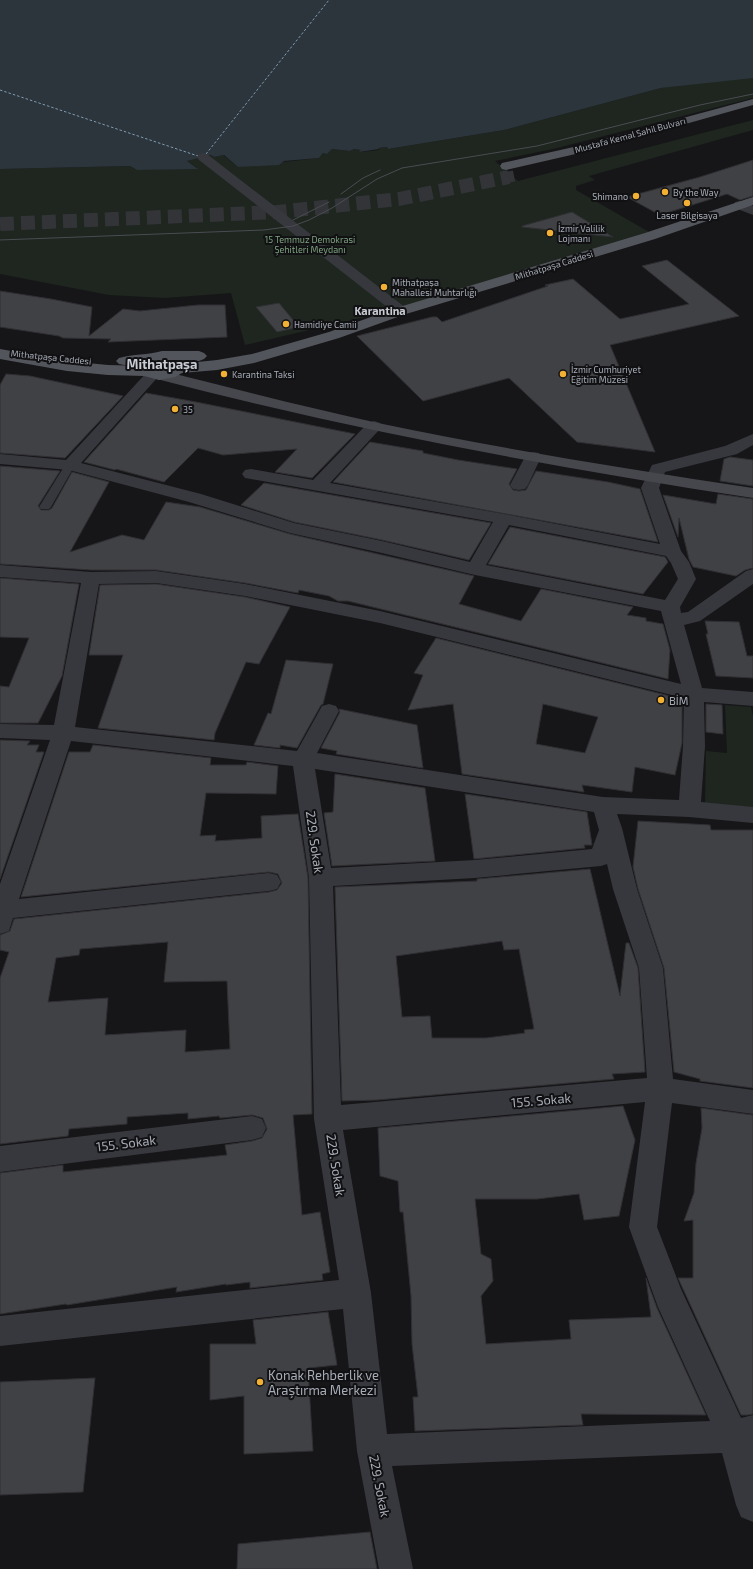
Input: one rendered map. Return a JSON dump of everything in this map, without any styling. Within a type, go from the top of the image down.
[{"type":"main road","name":"Mustafa Kemal Sahil Bulvarı","points":[[506,166],[589,147],[753,102]]},
{"type":"main road","name":"Mustafa Kemal Sahil Bulvarı","points":[[536,171],[594,158]]},
{"type":"main road","name":"Mithatpaşa Caddesi","points":[[0,352],[66,366],[108,370],[152,370],[170,374],[175,363],[217,365],[254,358],[334,335],[401,312],[650,236],[753,201]]},
{"type":"street","points":[[203,157],[401,312]]},
{"type":"street","points":[[740,205],[753,211]]},
{"type":"street","points":[[175,363],[231,389],[377,421],[753,493]]},
{"type":"street","points":[[70,465],[152,370],[227,394],[374,426],[533,457],[656,474],[731,450],[753,439]]},
{"type":"street","points":[[317,486],[374,426]]},
{"type":"street","points":[[519,485],[533,457]]},
{"type":"street","points":[[0,458],[70,465],[195,498],[290,528],[382,547],[693,617],[753,575]]},
{"type":"street","points":[[251,474],[504,518],[672,552]]},
{"type":"street","points":[[656,474],[650,488],[672,552],[680,562],[687,579],[671,613],[694,694],[694,746],[689,809]]},
{"type":"street","points":[[475,569],[504,518]]},
{"type":"street","points":[[0,571],[91,578],[156,577],[245,590],[380,617],[694,694],[753,698]]},
{"type":"street","points":[[91,578],[63,733],[1,915],[269,882]]},
{"type":"street","points":[[303,759],[329,711]]},
{"type":"street","points":[[0,731],[63,733],[303,759],[607,817],[635,811],[689,809],[753,815]]},
{"type":"street","name":"229. Sokak","points":[[303,759],[321,878],[328,1119],[356,1293],[373,1451],[396,1569]]},
{"type":"street","points":[[321,878],[476,869],[601,857],[607,817]]},
{"type":"street","points":[[607,817],[625,889],[651,968],[661,1089],[653,1140],[643,1227],[669,1296],[743,1434],[753,1505]]},
{"type":"street","name":"155. Sokak","points":[[328,1119],[661,1089],[753,1102]]},
{"type":"street","name":"155. Sokak","points":[[0,1159],[252,1128]]},
{"type":"street","points":[[0,1331],[356,1293]]},
{"type":"street","points":[[373,1451],[743,1434]]},
{"type":"lane","points":[[44,507],[70,465]]},
{"type":"green space","name":"15 Temmuz Demokrasi Şehitleri Meydanı","points":[[749,77],[753,78],[753,98],[553,149],[495,161],[518,181],[753,120],[753,130],[589,176],[595,180],[576,186],[576,190],[651,233],[382,313],[245,345],[231,293],[165,298],[109,295],[0,274],[0,169],[130,166],[137,170],[197,168],[187,161],[211,155],[214,157],[223,155],[238,167],[319,158],[323,153],[327,154],[332,149],[350,151],[354,149],[362,150],[361,152],[379,150],[378,148],[387,147],[388,149],[504,130],[661,88]]},
{"type":"green space","points":[[725,705],[751,707],[753,716],[753,808],[705,803],[706,751],[727,753]]},
{"type":"shaded area","points":[[0,0],[753,0],[753,78],[661,88],[504,130],[388,149],[387,147],[359,152],[361,150],[354,149],[350,151],[332,149],[327,154],[323,153],[319,158],[284,161],[279,165],[238,167],[224,155],[214,157],[211,155],[187,161],[198,169],[137,170],[130,166],[0,169]]},
{"type":"building","points":[[753,160],[753,196],[740,200],[727,194],[660,215],[627,197],[700,177]]},
{"type":"building","points":[[572,212],[613,237],[522,227],[522,226]]},
{"type":"building","points":[[667,260],[739,316],[610,345],[655,452],[577,442],[509,378],[423,401],[357,336],[432,317],[437,317],[442,322],[548,286],[545,285],[573,279],[620,319],[689,304],[642,266]]},
{"type":"building","points":[[0,291],[92,307],[89,336],[123,309],[140,311],[198,305],[225,305],[227,337],[108,342],[111,339],[63,338],[59,336],[0,327]]},
{"type":"building","points":[[279,303],[299,327],[277,332],[256,307]]},
{"type":"building","points":[[6,374],[30,376],[123,396],[65,458],[0,453],[0,385]]},
{"type":"building","points":[[146,393],[355,434],[312,478],[275,472],[297,449],[223,455],[198,448],[164,482],[84,462]]},
{"type":"building","points":[[370,442],[423,451],[423,453],[458,460],[517,469],[509,484],[513,490],[526,490],[536,471],[608,482],[640,489],[658,542],[333,482]]},
{"type":"building","points":[[730,457],[753,460],[753,486],[720,481],[724,459]]},
{"type":"building","points":[[0,466],[60,471],[38,506],[41,510],[49,510],[52,508],[72,472],[109,482],[70,552],[122,535],[144,540],[166,502],[200,507],[290,534],[474,576],[459,604],[521,621],[541,589],[633,607],[627,615],[646,618],[646,621],[663,624],[670,650],[668,679],[348,601],[338,601],[329,596],[299,590],[298,593],[245,583],[156,570],[91,570],[0,564]]},
{"type":"building","points":[[264,483],[491,523],[469,560],[294,522],[241,505]]},
{"type":"building","points":[[718,494],[753,499],[753,568],[745,570],[736,576],[693,567],[689,559],[679,518],[678,537],[663,495],[716,504]]},
{"type":"building","points":[[510,527],[665,557],[668,562],[643,594],[488,564]]},
{"type":"building","points":[[0,578],[79,584],[62,676],[38,723],[0,723],[0,686],[9,687],[29,638],[0,637]]},
{"type":"building","points":[[156,584],[245,597],[290,607],[259,664],[246,662],[215,733],[214,740],[98,728],[123,655],[89,655],[100,585]]},
{"type":"building","points":[[705,621],[739,622],[747,656],[753,656],[753,678],[716,676],[706,634],[708,634]]},
{"type":"building","points":[[436,638],[682,699],[682,743],[675,775],[635,767],[632,792],[582,785],[584,792],[462,774],[453,704],[408,710],[423,675],[414,673]],"holes":[[[543,704],[598,717],[585,753],[536,744]]]},
{"type":"building","points":[[286,660],[333,664],[323,704],[321,705],[297,748],[280,745],[280,748],[254,745],[268,713],[271,714]]},
{"type":"building","points":[[706,704],[722,705],[723,734],[706,732]]},
{"type":"building","points":[[339,709],[417,725],[423,768],[336,754],[337,751],[321,748],[340,712]]},
{"type":"building","points":[[0,740],[30,741],[27,745],[39,745],[36,752],[44,752],[0,879]]},
{"type":"building","points":[[93,745],[211,758],[210,765],[246,765],[247,762],[278,766],[276,794],[206,793],[200,836],[216,835],[215,841],[262,838],[261,816],[298,814],[308,878],[312,1114],[293,1115],[302,1215],[320,1212],[330,1272],[322,1274],[323,1280],[250,1288],[250,1282],[226,1284],[176,1292],[177,1287],[67,1305],[0,1314],[0,1173],[63,1165],[63,1172],[227,1155],[225,1145],[262,1138],[267,1129],[263,1118],[252,1115],[188,1119],[188,1113],[127,1117],[127,1124],[69,1129],[68,1136],[0,1144],[0,978],[9,952],[0,950],[0,935],[10,931],[14,919],[269,892],[277,890],[282,883],[278,874],[269,872],[21,897],[69,752],[90,752]],"holes":[[[168,942],[164,982],[227,981],[230,1049],[185,1052],[186,1030],[105,1035],[108,998],[48,1002],[56,958],[79,955],[80,949]]]},
{"type":"building","points":[[335,774],[425,788],[435,861],[332,866],[324,813],[333,812]]},
{"type":"building","points":[[465,794],[587,812],[592,845],[584,845],[585,848],[474,859]]},
{"type":"building","points":[[638,821],[710,825],[711,830],[753,830],[753,1088],[700,1081],[700,1079],[674,1072],[664,968],[638,889],[633,867]]},
{"type":"building","points":[[590,869],[620,996],[626,943],[629,943],[638,968],[645,1072],[612,1074],[614,1079],[377,1100],[342,1101],[335,887],[477,881],[477,879]],"holes":[[[502,941],[504,950],[519,949],[534,1029],[524,1030],[525,1033],[486,1038],[432,1038],[430,1016],[402,1017],[396,956]]]},
{"type":"building","points":[[623,1106],[635,1140],[619,1216],[584,1220],[579,1194],[537,1199],[475,1199],[481,1254],[491,1259],[493,1281],[481,1296],[486,1344],[571,1339],[569,1320],[651,1317],[646,1278],[657,1308],[706,1415],[581,1414],[583,1425],[415,1431],[413,1397],[418,1397],[412,1344],[411,1296],[403,1212],[400,1212],[398,1181],[380,1176],[378,1128]]},
{"type":"building","points":[[701,1108],[753,1115],[753,1414],[748,1415],[741,1415],[678,1278],[693,1278],[693,1220],[684,1221],[694,1193],[696,1163],[702,1128]]},
{"type":"building","name":"Konak Rehberlik ve Araştırma Merkezi","points":[[328,1312],[337,1365],[308,1368],[313,1451],[244,1454],[244,1396],[210,1400],[210,1344],[256,1344],[253,1320]]},
{"type":"building","points":[[95,1378],[83,1492],[0,1495],[0,1382]]},
{"type":"building","points":[[370,1532],[377,1569],[237,1569],[238,1544]]},
{"type":"ferry route","points":[[206,154],[329,0]]},
{"type":"ferry route","points":[[0,90],[198,156]]},
{"type":"tunnel","points":[[0,224],[277,212],[399,199],[514,176]]},
{"type":"tram line","points":[[0,240],[264,230],[293,226],[309,220],[332,208],[377,179],[402,168],[537,146],[700,105],[753,94]]},
{"type":"tram line","points":[[341,194],[363,178],[380,170]]},
{"type":"tram line","points":[[293,220],[329,202]]},
{"type":"place","name":"By the Way","points":[[665,192]]},
{"type":"place","name":"Shimano","points":[[636,196]]},
{"type":"place","name":"Laser Bilgisaya","points":[[687,203]]},
{"type":"place","name":"İzmir Valilik Lojmanı","points":[[550,233]]},
{"type":"place","name":"Mithatpaşa Mahallesi Muhtarlığı","points":[[384,287]]},
{"type":"place","name":"Hamidiye Camii","points":[[286,324]]},
{"type":"place","name":"Karantina Taksi","points":[[224,374]]},
{"type":"place","name":"İzmir Cumhuriyet Eğitim Müzesi","points":[[563,374]]},
{"type":"place","name":"35","points":[[175,409]]},
{"type":"place","name":"BİM","points":[[661,700]]},
{"type":"place","name":"Konak Rehberlik ve Araştırma Merkezi","points":[[260,1382]]},
{"type":"district","name":"Karantina","points":[[380,310]]},
{"type":"district","name":"Mithatpaşa","points":[[162,364]]}]
